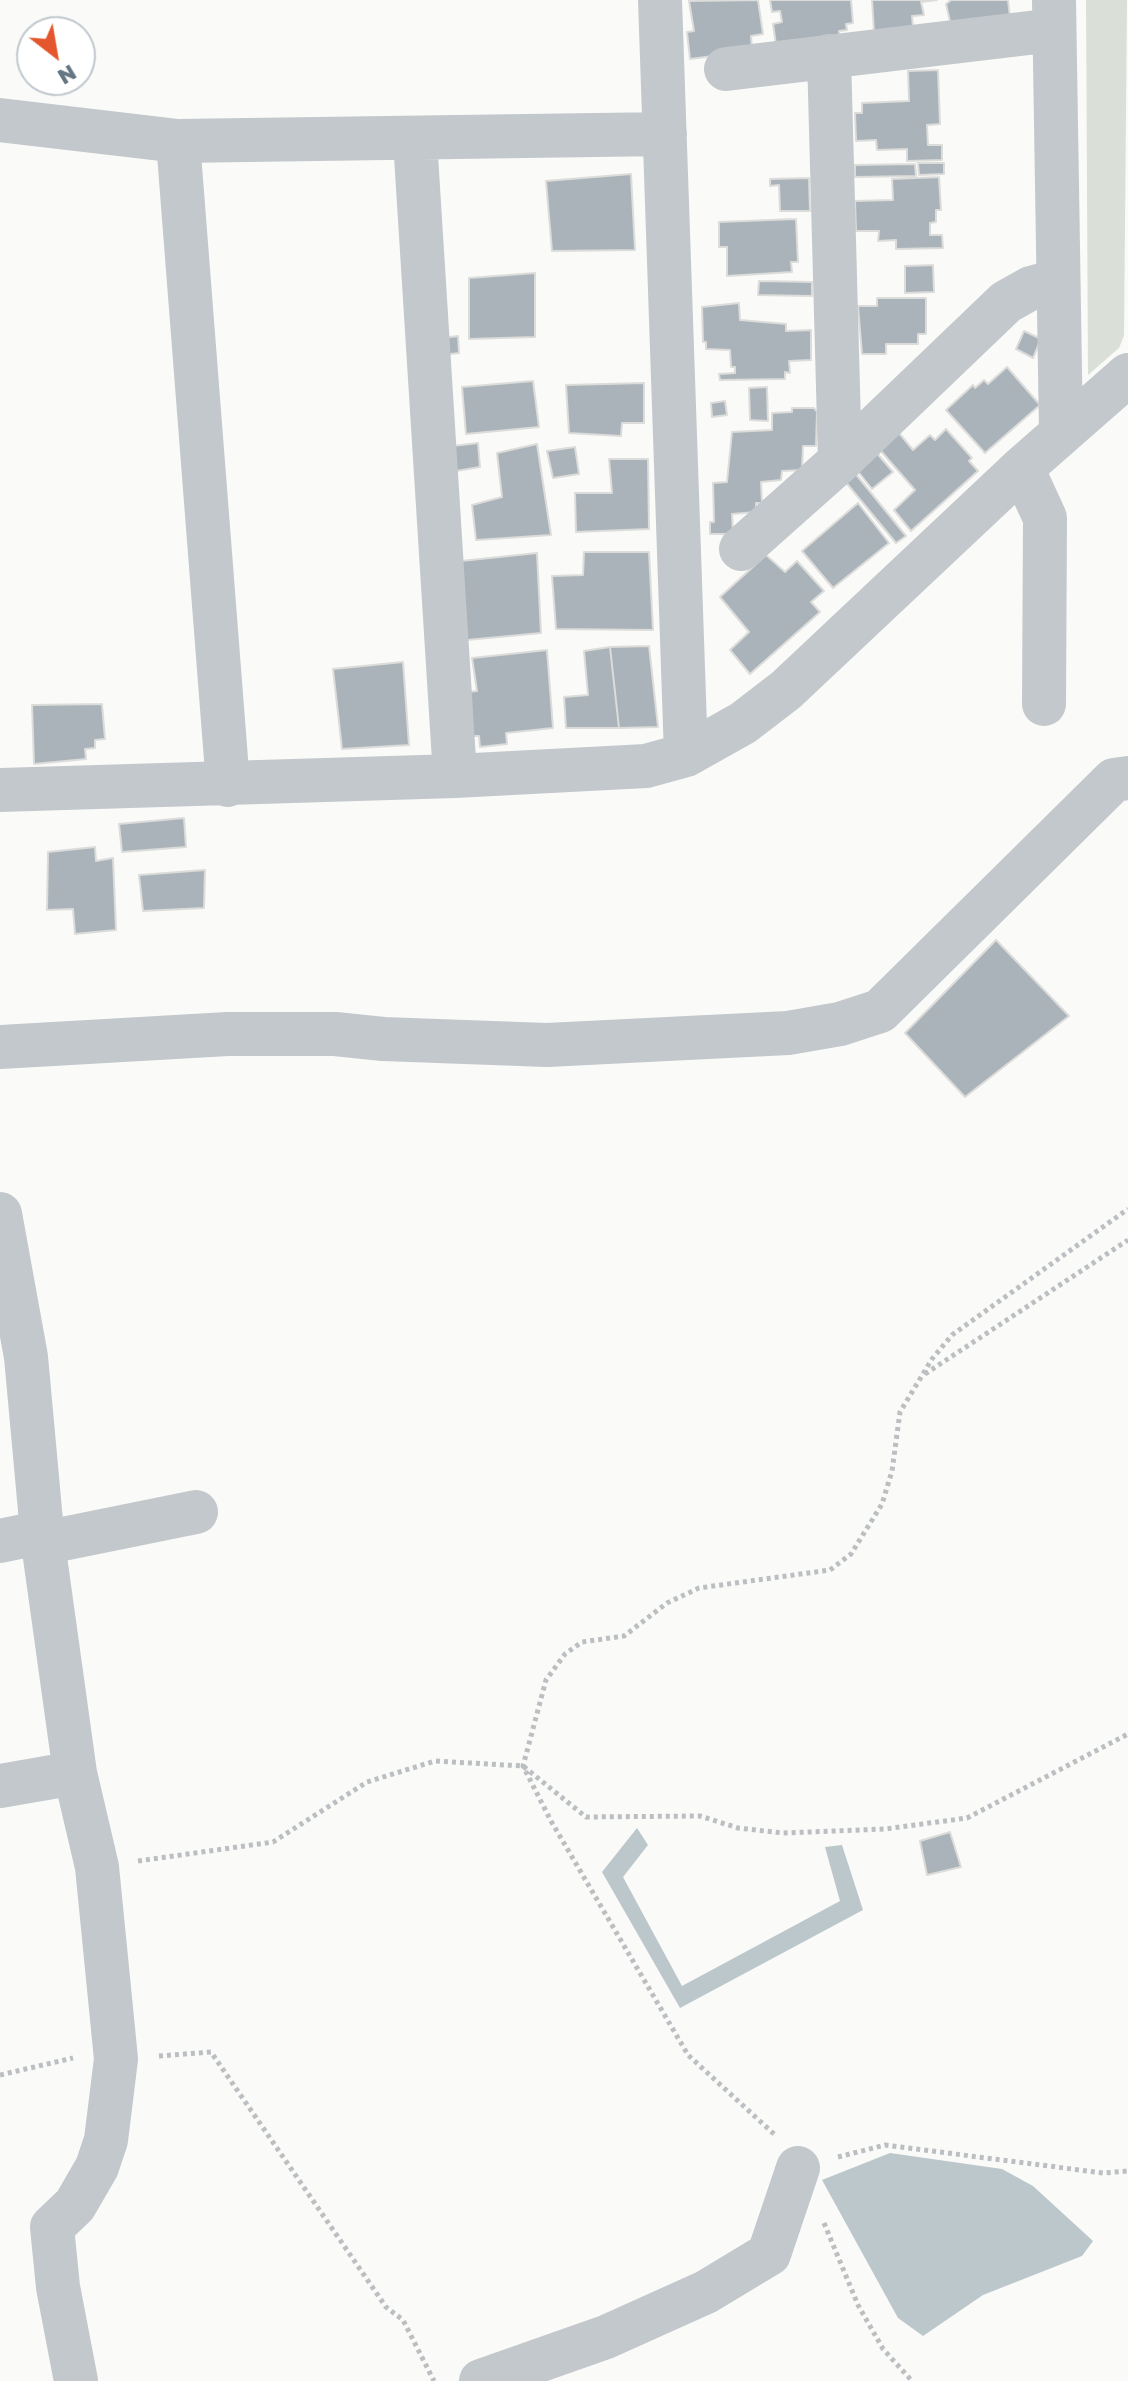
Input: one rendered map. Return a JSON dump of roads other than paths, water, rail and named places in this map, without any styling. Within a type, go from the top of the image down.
[{"type":"street","points":[[660,0],[686,755]]},
{"type":"street","points":[[726,69],[829,56],[1054,15],[1061,432]]},
{"type":"street","points":[[829,56],[840,461]]},
{"type":"street","points":[[0,120],[178,141],[415,140],[665,134]]},
{"type":"street","points":[[415,140],[455,776]]},
{"type":"street","points":[[178,141],[228,785]]},
{"type":"street","points":[[741,549],[840,461],[1006,302],[1031,288],[1057,281]]},
{"type":"street","points":[[0,790],[455,776],[646,766],[686,755],[743,723],[786,690],[1061,432],[1128,375]]},
{"type":"street","points":[[1022,468],[1045,518],[1044,704]]},
{"type":"street","points":[[0,1047],[228,1034],[335,1034],[547,1045],[788,1033],[840,1024],[880,1011],[1114,780],[1128,778]]},
{"type":"street","points":[[0,1214],[26,1357],[43,1538],[75,1773],[97,1867],[116,2054],[106,2140],[97,2167],[75,2205],[52,2227],[58,2287],[76,2381]]},
{"type":"street","points":[[0,1541],[43,1538],[196,1512]]},
{"type":"street","points":[[0,1786],[75,1773]]},
{"type":"street","points":[[481,2381],[606,2337],[706,2292],[769,2254],[798,2168]]}]
